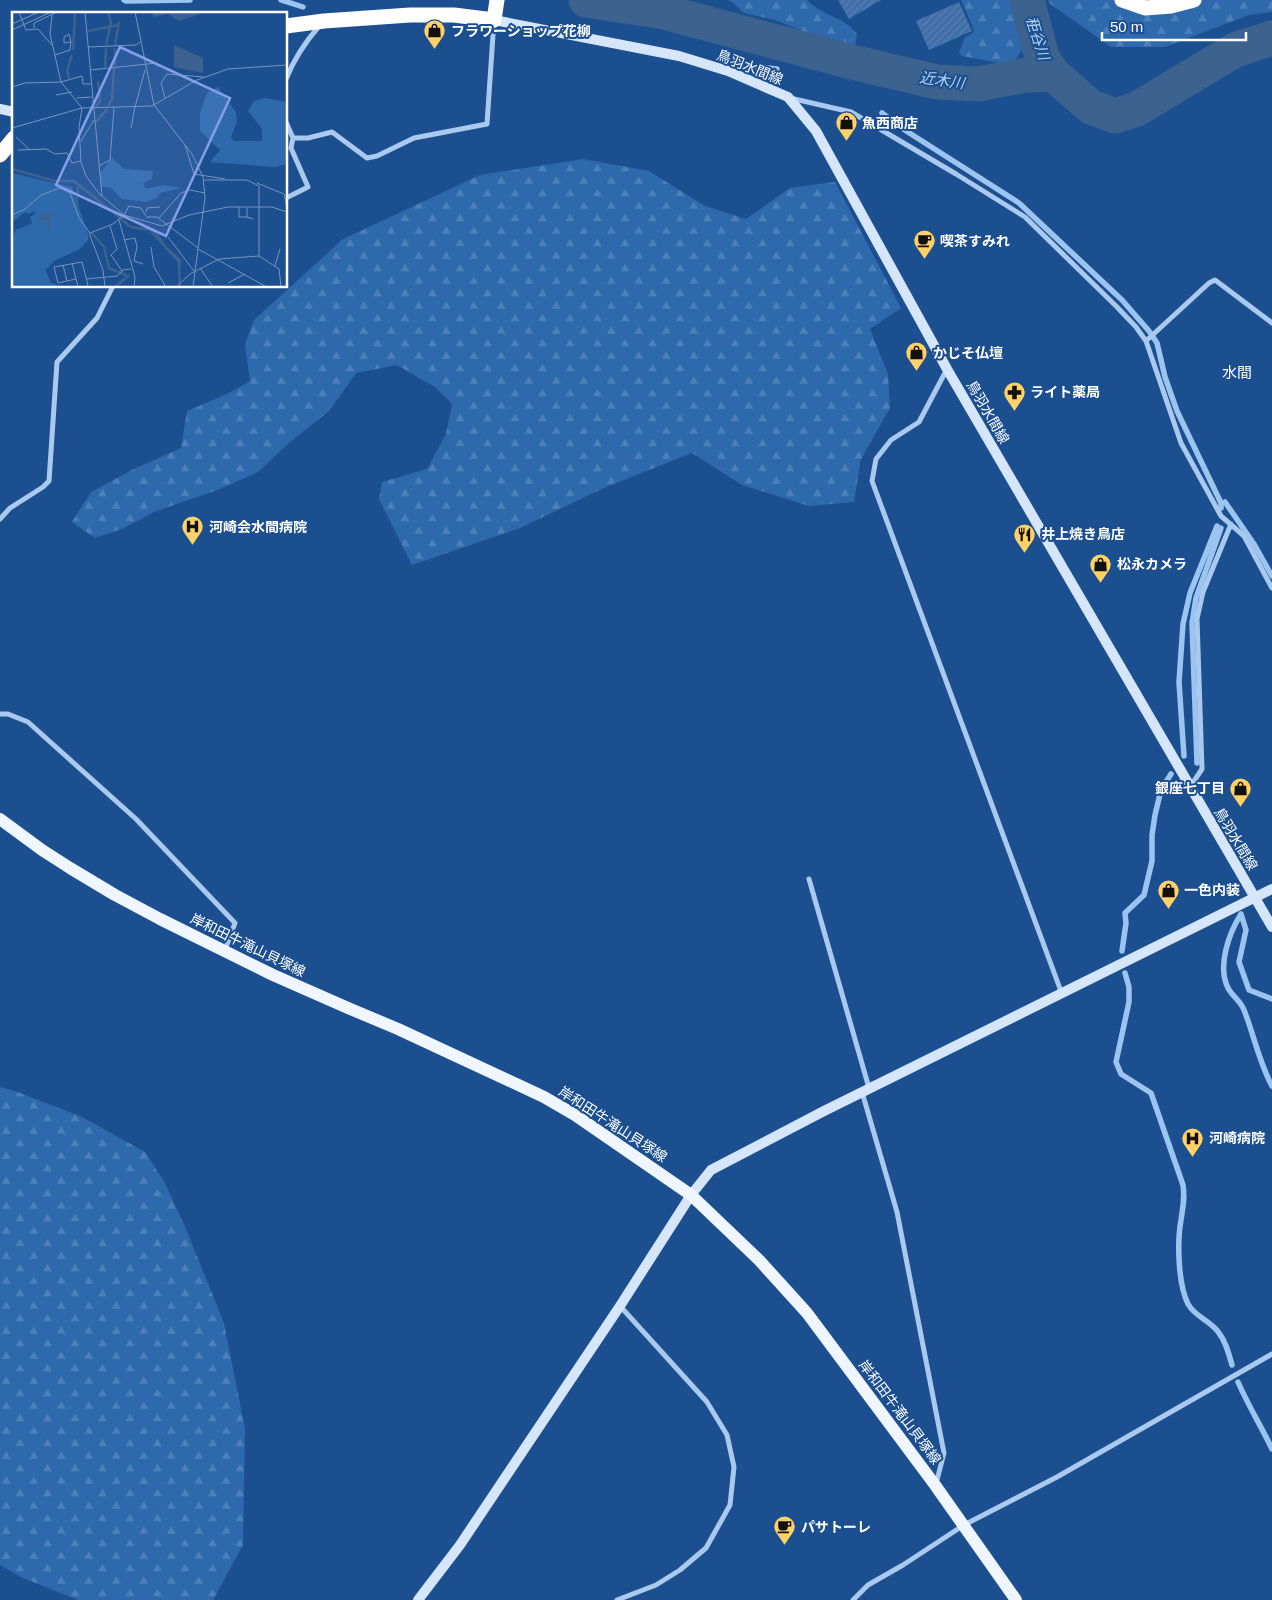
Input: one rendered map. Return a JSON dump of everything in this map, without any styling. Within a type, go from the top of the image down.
[{"type":"highway","points":[[1122,0],[1145,8],[1171,6],[1194,0]]},
{"type":"highway","points":[[288,26],[324,21],[410,15],[445,15],[494,20],[496,2]]},
{"type":"highway","points":[[0,155],[12,140]]},
{"type":"main road","name":"岸和田牛滝山貝塚線","points":[[0,819],[42,850],[115,895],[160,919],[273,975],[398,1029],[544,1097],[584,1120],[691,1195],[759,1260],[807,1313],[935,1485],[1016,1600]]},
{"type":"street","name":"鳥羽水間線","points":[[494,20],[679,56],[728,71],[788,97],[816,131],[947,369],[1272,927]]},
{"type":"street","points":[[293,138],[308,138],[332,132],[367,158],[377,156],[414,138],[487,124],[494,20]]},
{"type":"street","points":[[288,74],[309,38],[324,21]]},
{"type":"street","points":[[788,97],[851,112],[1025,217],[1116,306],[1136,327],[1146,341],[1181,443],[1221,516],[1244,536],[1272,588]]},
{"type":"street","points":[[288,127],[293,138],[291,148],[308,186],[288,197]]},
{"type":"street","points":[[1146,341],[1209,283],[1215,280],[1272,323]]},
{"type":"street","points":[[0,519],[10,508],[43,488],[49,481],[57,362],[97,318],[112,288]]},
{"type":"street","points":[[947,369],[919,422],[891,440],[876,459],[872,481],[1062,994]]},
{"type":"street","points":[[1190,787],[1202,769],[1197,619],[1203,592],[1230,524]]},
{"type":"street","points":[[0,714],[8,714],[28,722],[136,819],[235,923],[225,950]]},
{"type":"street","points":[[809,879],[897,1212],[944,1453],[935,1485]]},
{"type":"street","points":[[418,1600],[460,1545],[620,1306],[691,1195],[711,1170],[866,1090],[1272,889]]},
{"type":"street","points":[[617,1600],[656,1585],[680,1570],[706,1548],[730,1505],[734,1467],[727,1435],[707,1402],[620,1306]]},
{"type":"street","points":[[853,1600],[868,1585],[903,1565],[964,1525],[1057,1477],[1272,1354]]},
{"type":"green space","points":[[728,0],[807,0],[819,10],[852,28],[857,34],[855,45],[840,46],[775,20],[744,13]]},
{"type":"green space","points":[[961,0],[1015,0],[1022,47],[1016,58],[1005,64],[962,56],[959,52],[965,37],[973,33],[974,30]]},
{"type":"green space","points":[[1048,0],[1272,0],[1272,12],[1249,15],[1165,47],[1111,47],[1049,3]]},
{"type":"green space","points":[[583,159],[649,171],[705,206],[746,219],[790,188],[835,182],[901,308],[870,329],[888,374],[890,408],[861,459],[854,502],[809,506],[742,485],[692,453],[606,487],[520,528],[412,565],[379,499],[382,482],[427,469],[446,434],[452,404],[435,387],[397,365],[356,373],[329,411],[289,443],[258,472],[220,489],[154,512],[122,529],[95,538],[72,522],[91,492],[134,469],[181,448],[187,411],[227,394],[250,381],[245,344],[254,320],[343,239],[480,175]]},
{"type":"green space","points":[[0,1087],[82,1117],[145,1152],[165,1183],[186,1229],[224,1323],[245,1429],[243,1545],[213,1600],[78,1600],[23,1578],[0,1565]]},
{"type":"building","points":[[838,0],[881,0],[849,19]]},
{"type":"building","points":[[959,2],[972,31],[929,50],[916,21]]},
{"type":"waterway","points":[[124,0],[190,0]]},
{"type":"waterway","points":[[281,0],[303,7]]},
{"type":"waterway","name":"近木川","points":[[586,0],[664,12],[852,62],[937,82],[978,84],[1026,75],[1053,74]]},
{"type":"waterway","name":"近木川","points":[[1027,0],[1042,57],[1053,74],[1091,107],[1115,116],[1137,109],[1235,50],[1272,38]]},
{"type":"waterway","points":[[752,66],[777,69]]},
{"type":"waterway","points":[[882,113],[900,127],[1019,203],[1122,300],[1149,331],[1157,343],[1165,377],[1177,411],[1221,503],[1221,508]]},
{"type":"waterway","points":[[1225,502],[1254,544],[1272,576]]},
{"type":"waterway","points":[[1184,756],[1179,682],[1183,624],[1190,593],[1217,526]]},
{"type":"waterway","points":[[1197,763],[1192,623],[1196,598],[1221,528]]},
{"type":"waterway","points":[[1122,951],[1126,923],[1125,913],[1144,895],[1152,861],[1152,835],[1155,815],[1161,790],[1171,774]]},
{"type":"waterway","points":[[1241,914],[1232,930],[1226,950],[1224,960],[1225,979],[1228,988],[1243,1007],[1272,1086]]},
{"type":"waterway","points":[[1241,914],[1246,930],[1239,962],[1249,990],[1272,999]]},
{"type":"waterway","points":[[1125,973],[1129,987],[1129,1002],[1116,1062],[1121,1074],[1151,1093],[1183,1185],[1184,1199],[1179,1251],[1182,1286],[1191,1308],[1216,1329],[1227,1348],[1232,1365]]},
{"type":"waterway","points":[[1238,1382],[1272,1449]]},
{"type":"place","name":"フラワーショップ花柳","points":[[435,50]]},
{"type":"place","name":"魚西商店","points":[[846,142]]},
{"type":"place","name":"喫茶すみれ","points":[[924,260]]},
{"type":"place","name":"かじそ仏壇","points":[[917,372]]},
{"type":"place","name":"ライト薬局","points":[[1014,411]]},
{"type":"place","name":"河崎会水間病院","points":[[193,546]]},
{"type":"place","name":"井上焼き鳥店","points":[[1025,553]]},
{"type":"place","name":"松永カメラ","points":[[1101,583]]},
{"type":"place","name":"銀座七丁目","points":[[1241,807]]},
{"type":"place","name":"一色内装","points":[[1168,909]]},
{"type":"place","name":"河崎病院","points":[[1193,1157]]},
{"type":"place","name":"パサトーレ","points":[[785,1546]]},
{"type":"district","name":"水間","points":[[1237,372]]},
{"type":"water label","name":"秬谷川","points":[[1038,38]]}]
